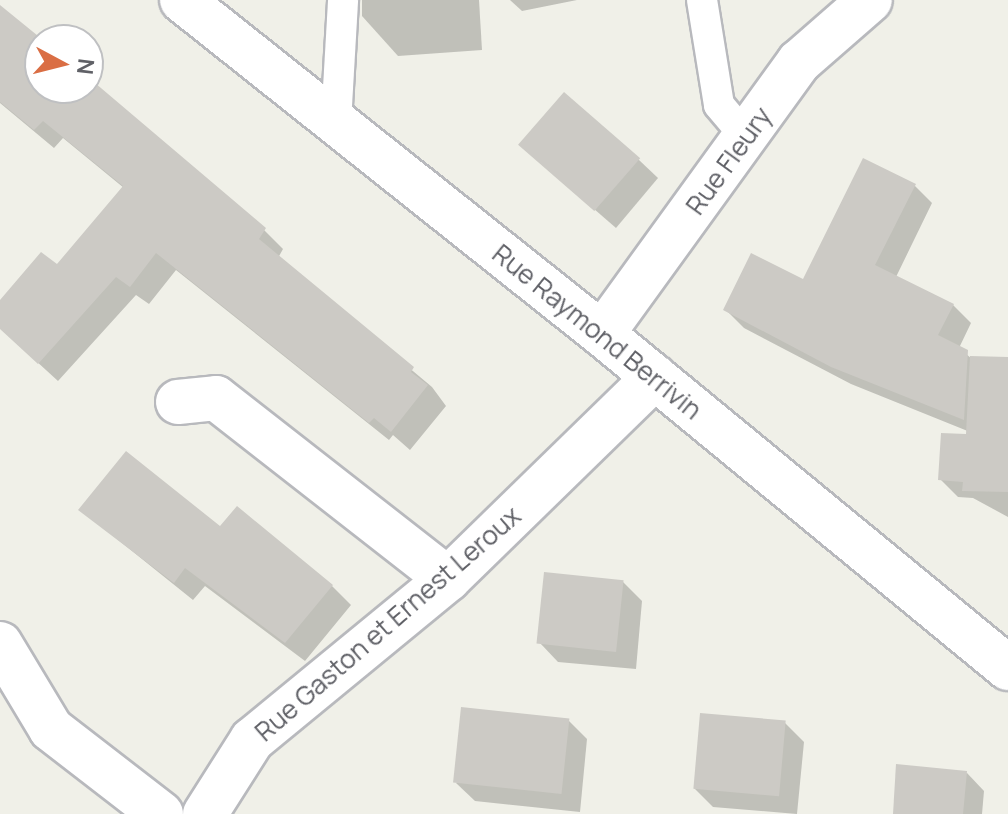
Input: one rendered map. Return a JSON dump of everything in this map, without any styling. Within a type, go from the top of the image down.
[{"type":"street","name":"Rue Raymond Berrivin","points":[[182,0],[602,334],[1008,668]]},
{"type":"street","name":"Rue Fleury","points":[[602,334],[799,62],[870,0]]},
{"type":"street","name":"Rue Gaston et Ernest Leroux","points":[[205,814],[252,740],[448,579],[655,377]]},
{"type":"street","points":[[178,402],[216,398],[448,579]]},
{"type":"street","points":[[0,644],[51,729],[161,814]]},
{"type":"lane","points":[[336,123],[343,0]]},
{"type":"lane","points":[[702,0],[719,105],[746,137]]},
{"type":"building","points":[[0,5],[24,25],[24,104],[104,104],[104,91],[266,228],[259,239],[414,367],[411,372],[428,385],[391,432],[374,418],[369,423],[156,253],[130,287],[116,277],[38,364],[0,329],[0,300],[41,252],[57,264],[123,186],[43,121],[34,130],[0,102]]},
{"type":"building","points":[[564,92],[640,158],[594,211],[518,145]]},
{"type":"building","points":[[863,158],[916,184],[875,265],[954,304],[938,335],[968,350],[964,420],[831,367],[723,310],[751,253],[803,279]]},
{"type":"building","points":[[970,356],[1008,357],[1008,492],[962,491],[963,482],[938,480],[941,433],[966,434]]},
{"type":"building","points":[[126,451],[220,526],[237,506],[333,585],[285,643],[185,568],[174,583],[78,510]]},
{"type":"building","points":[[544,572],[624,580],[616,652],[536,644]]},
{"type":"building","points":[[461,707],[569,718],[561,794],[453,783]]},
{"type":"building","points":[[700,713],[786,720],[779,796],[693,789]]},
{"type":"building","points":[[896,764],[967,771],[963,814],[893,814]]}]
